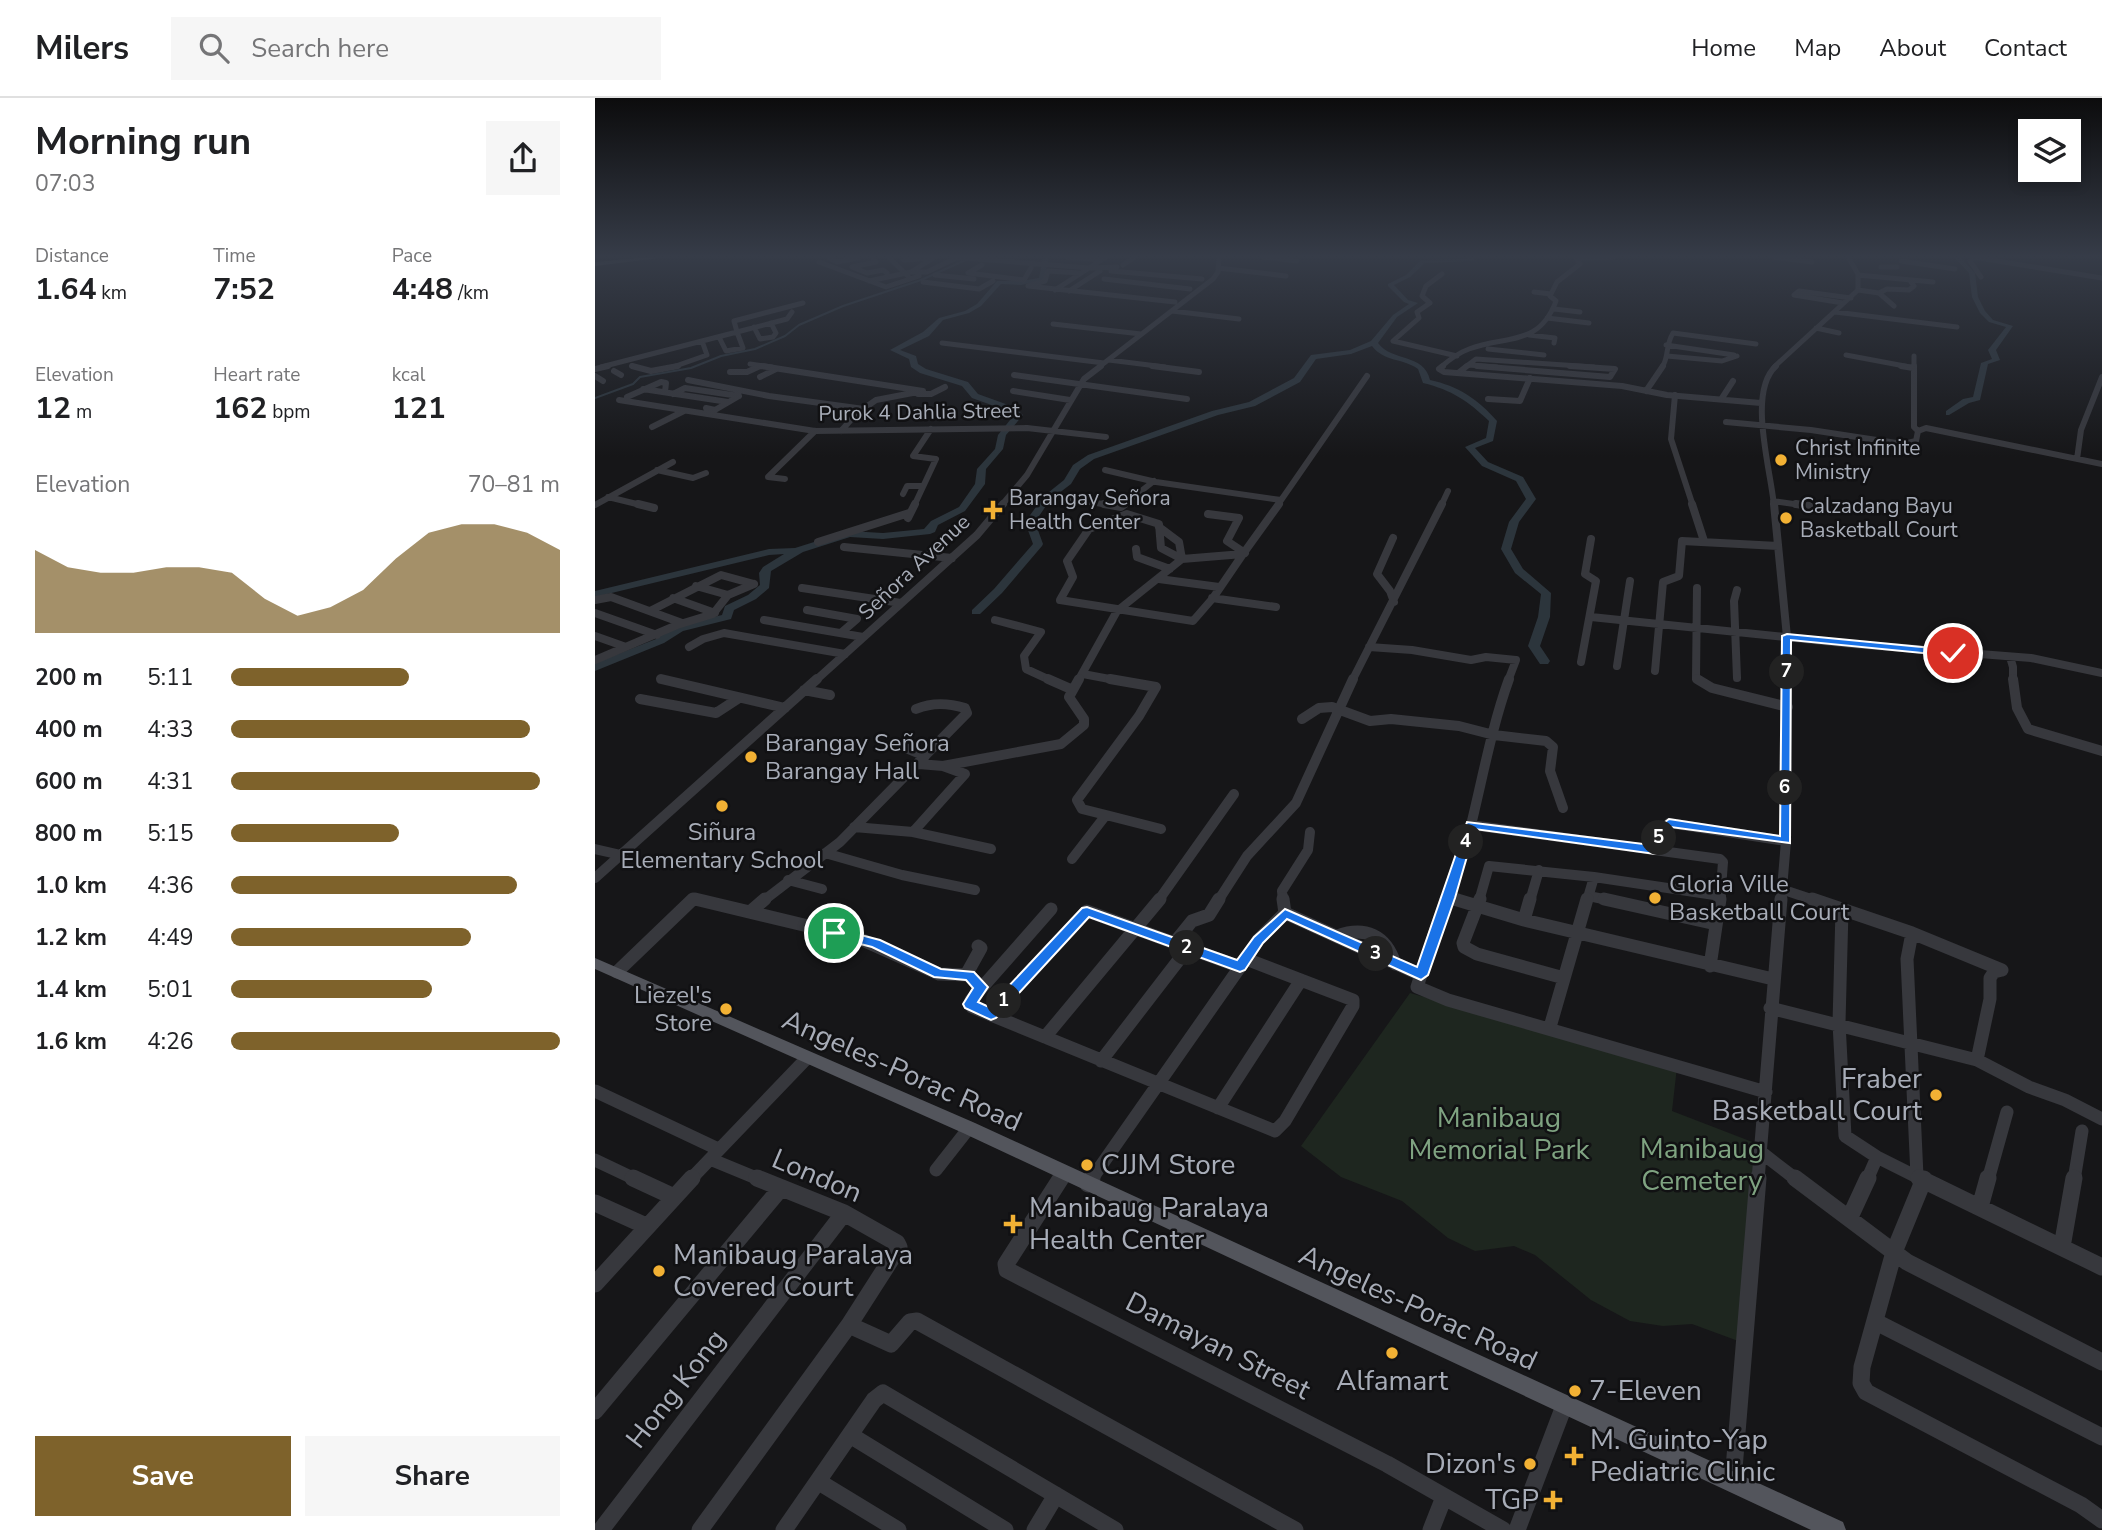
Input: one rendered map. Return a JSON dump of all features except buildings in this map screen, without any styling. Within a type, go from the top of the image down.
[{"type":"main road","name":"Angeles-Porac Road","points":[[595,963],[969,1128],[1835,1530]]},
{"type":"street","points":[[735,324],[743,346]]},
{"type":"street","points":[[640,370],[685,352],[702,341],[737,329],[784,324]]},
{"type":"street","points":[[1053,324],[1141,334]]},
{"type":"street","name":"Señora Avenue","points":[[595,878],[977,535],[1027,475],[1081,383],[1153,324]]},
{"type":"street","points":[[1412,324],[1393,341],[1457,356]]},
{"type":"street","points":[[1543,324],[1538,330],[1515,341],[1475,347],[1439,369],[1761,403]]},
{"type":"street","points":[[1733,1481],[1749,1270],[1762,1153],[1770,1008],[1786,841],[1787,636],[1771,472],[1761,426],[1761,403],[1770,371],[1820,324]]},
{"type":"street","points":[[1938,324],[1957,327]]},
{"type":"street","points":[[595,369],[685,352],[707,354],[726,351],[773,337],[776,333],[773,325]]},
{"type":"street","points":[[754,327],[760,339]]},
{"type":"street","points":[[1816,327],[1838,330]]},
{"type":"street","points":[[1816,327],[1831,336]]},
{"type":"street","points":[[1538,330],[1554,333]]},
{"type":"street","points":[[1646,391],[1660,373],[1660,368],[1667,362],[1668,343],[1675,333],[1756,344]]},
{"type":"street","points":[[1529,335],[1555,338],[1554,343]]},
{"type":"street","points":[[719,337],[726,351]]},
{"type":"street","points":[[702,341],[707,354]]},
{"type":"street","points":[[942,343],[1015,355],[1106,361],[1199,372]]},
{"type":"street","points":[[1668,343],[1730,348]]},
{"type":"street","points":[[1667,356],[1722,361],[1737,356],[1668,343]]},
{"type":"street","points":[[1475,347],[1544,355]]},
{"type":"street","points":[[595,376],[685,352]]},
{"type":"street","points":[[632,366],[647,372],[686,365],[707,354]]},
{"type":"street","points":[[1846,355],[1913,368]]},
{"type":"street","points":[[1914,356],[1914,427],[1918,431]]},
{"type":"street","points":[[1458,373],[1476,359],[1620,378]]},
{"type":"street","points":[[750,364],[922,390],[918,394]]},
{"type":"street","points":[[730,372],[747,372],[759,366]]},
{"type":"street","points":[[1526,367],[1616,367],[1609,377]]},
{"type":"street","points":[[1488,399],[1520,401],[1527,378],[1526,367]]},
{"type":"street","points":[[760,377],[776,369]]},
{"type":"street","points":[[614,371],[621,375]]},
{"type":"street","points":[[1014,375],[1187,399]]},
{"type":"street","points":[[595,376],[603,381]]},
{"type":"street","points":[[1182,559],[1179,542],[1153,520],[1127,514],[1086,531],[1070,554],[1067,563],[1073,577],[1060,601],[1189,622],[1197,618],[1367,376]]},
{"type":"street","points":[[2077,459],[2081,430],[2102,377]]},
{"type":"street","points":[[886,384],[900,382],[899,379]]},
{"type":"street","points":[[688,380],[769,396],[864,409]]},
{"type":"street","points":[[1723,398],[1733,381]]},
{"type":"street","points":[[841,431],[847,421],[885,396],[931,394],[945,387]]},
{"type":"street","points":[[655,406],[663,402],[676,394],[685,388],[739,396],[716,410],[663,402],[627,397],[643,389],[665,392],[676,394],[729,402]]},
{"type":"street","points":[[1013,391],[1070,400]]},
{"type":"street","points":[[1675,395],[1671,439],[1704,541]]},
{"type":"street","points":[[754,403],[769,396]]},
{"type":"street","points":[[775,407],[789,399]]},
{"type":"street","name":"Purok 4 Dahlia Street","points":[[619,400],[814,432],[1020,428],[1106,437]]},
{"type":"street","points":[[652,426],[684,410]]},
{"type":"street","points":[[1726,422],[1811,429],[1909,444],[1916,440],[1918,431]]},
{"type":"street","points":[[1808,422],[1811,429]]},
{"type":"street","points":[[1918,431],[1926,428],[2102,464]]},
{"type":"street","points":[[818,542],[866,528],[884,521],[891,514],[908,515],[936,459],[913,456],[931,429]]},
{"type":"street","points":[[785,479],[768,477],[814,432]]},
{"type":"street","points":[[596,504],[673,462]]},
{"type":"street","points":[[657,470],[690,478],[706,473]]},
{"type":"street","points":[[1105,470],[1154,481],[1282,500]]},
{"type":"street","points":[[1067,498],[1121,507],[1154,481]]},
{"type":"street","points":[[903,494],[907,486],[922,486]]},
{"type":"street","points":[[1175,942],[1192,921],[1209,915],[1247,856],[1296,803],[1338,708],[1448,491]]},
{"type":"street","points":[[608,497],[654,509]]},
{"type":"street","points":[[1773,501],[1809,506]]},
{"type":"street","points":[[596,504],[607,508]]},
{"type":"street","points":[[1208,514],[1238,518],[1227,541],[1244,553]]},
{"type":"street","points":[[1159,527],[1161,548],[1182,559],[1244,553]]},
{"type":"street","points":[[1394,538],[1377,575],[1390,591],[1394,602]]},
{"type":"street","points":[[1581,662],[1596,579],[1585,573],[1591,539]]},
{"type":"street","points":[[1655,671],[1663,582],[1679,576],[1681,543],[1685,540],[1778,546]]},
{"type":"street","points":[[844,547],[952,558]]},
{"type":"street","points":[[1136,549],[1137,557],[1170,569]]},
{"type":"street","points":[[943,766],[1061,744],[1069,740],[1084,722],[1070,699],[1073,690],[1117,611],[1147,584],[1160,579],[1182,559]]},
{"type":"street","points":[[595,660],[682,623],[715,613],[729,595],[754,584],[721,575],[649,611]]},
{"type":"street","points":[[1160,579],[1219,587]]},
{"type":"street","points":[[1617,666],[1630,581]]},
{"type":"street","points":[[696,586],[729,595]]},
{"type":"street","points":[[802,588],[901,603]]},
{"type":"street","points":[[1697,588],[1696,678],[1712,688],[1788,707]]},
{"type":"street","points":[[1737,590],[1734,601],[1737,678]]},
{"type":"street","points":[[595,600],[611,597],[682,623]]},
{"type":"street","points":[[673,598],[715,613]]},
{"type":"street","points":[[1212,598],[1276,607]]},
{"type":"street","points":[[807,610],[857,619],[842,632]]},
{"type":"street","points":[[595,613],[657,635]]},
{"type":"street","points":[[889,615],[902,617]]},
{"type":"street","points":[[1591,617],[2041,660],[2102,673]]},
{"type":"street","points":[[764,620],[863,637]]},
{"type":"street","points":[[995,620],[1041,632],[1024,656],[1026,669],[1073,690]]},
{"type":"street","points":[[689,647],[703,639],[724,633],[845,654]]},
{"type":"street","points":[[595,636],[626,647]]},
{"type":"street","points":[[1369,647],[1412,650],[1471,660],[1486,657],[1516,660],[1495,717],[1495,735],[1449,898],[1417,987],[1431,994],[1766,1092]]},
{"type":"street","points":[[2010,657],[2014,663],[2013,689],[2018,710],[2028,729],[2102,751]]},
{"type":"street","points":[[1083,674],[1156,687],[1103,767],[1086,784],[1077,800],[1081,809],[1161,829]]},
{"type":"street","points":[[661,679],[785,708]]},
{"type":"street","points":[[804,690],[830,695]]},
{"type":"street","points":[[640,699],[716,713],[739,698]]},
{"type":"street","points":[[750,912],[854,827],[967,713],[965,708],[941,703],[916,709]]},
{"type":"street","points":[[1302,719],[1319,708],[1338,708],[1370,721],[1391,719],[1546,741],[1552,744],[1550,771],[1563,808]]},
{"type":"street","points":[[896,744],[922,760],[965,774],[913,832]]},
{"type":"street","points":[[1045,1037],[1174,882],[1234,794]]},
{"type":"street","points":[[1072,859],[1106,815]]},
{"type":"street","points":[[1655,850],[1661,831],[1669,823],[1786,841]]},
{"type":"street","points":[[1471,825],[1720,859],[1723,862],[1721,896],[1710,966]]},
{"type":"street","points":[[854,827],[913,832],[991,849]]},
{"type":"street","points":[[1285,913],[1282,891],[1308,850],[1310,832]]},
{"type":"street","points":[[595,849],[621,855]]},
{"type":"street","points":[[825,852],[901,875],[975,890]]},
{"type":"street","points":[[1564,978],[1466,949],[1463,943],[1490,866],[1594,877],[1721,896]]},
{"type":"street","points":[[1524,920],[1539,870]]},
{"type":"street","points":[[1549,1027],[1594,877]]},
{"type":"street","points":[[788,880],[822,889]]},
{"type":"street","points":[[1781,889],[1912,933],[2002,970],[1994,972],[1990,978],[1990,999],[1977,1060]]},
{"type":"street","points":[[1589,896],[1716,924]]},
{"type":"street","points":[[1449,898],[1524,920],[1773,979]]},
{"type":"street","points":[[617,972],[693,899],[875,943],[939,974],[966,975],[976,980],[981,987]]},
{"type":"street","points":[[991,1014],[1087,911],[1188,948],[1301,980],[1348,997],[1353,1003],[1285,1121],[1275,1131],[972,1007],[971,1000],[981,987],[1051,909]]},
{"type":"street","points":[[1842,910],[1839,1023],[1843,1130],[1849,1140],[1877,1157],[2102,1267]]},
{"type":"street","points":[[1285,913],[1421,975]]},
{"type":"street","points":[[1088,1184],[1258,940],[1285,913]]},
{"type":"street","points":[[1337,936],[1363,930],[1377,935],[1387,943],[1395,964]]},
{"type":"street","points":[[1912,933],[1907,959],[1920,1177],[1894,1252],[1862,1367],[1861,1383],[1866,1392],[1876,1399],[2081,1504],[2102,1520]]},
{"type":"street","points":[[966,975],[980,954],[981,948],[978,946]]},
{"type":"street","points":[[1101,1061],[1188,948]]},
{"type":"street","points":[[1218,1108],[1301,980]]},
{"type":"street","points":[[1770,1008],[1839,1023],[1977,1060],[2029,1087],[2065,1100],[2102,1119]]},
{"type":"street","points":[[595,1284],[646,1226],[807,1058]]},
{"type":"street","name":"London","points":[[595,1091],[781,1188],[844,1213],[897,1243],[899,1247],[849,1325]]},
{"type":"street","points":[[1980,1207],[2007,1112]]},
{"type":"street","points":[[936,1170],[969,1128]]},
{"type":"street","points":[[2062,1247],[2082,1131]]},
{"type":"street","points":[[1762,1153],[1907,1262],[2102,1362]]},
{"type":"street","points":[[1850,1217],[1877,1157]]},
{"type":"street","points":[[595,1160],[674,1197]]},
{"type":"street","name":"Damayan Street","points":[[1064,1173],[1006,1264],[1007,1270],[1375,1457],[1503,1530]]},
{"type":"street","points":[[595,1411],[781,1188]]},
{"type":"street","points":[[595,1202],[646,1226]]},
{"type":"street","name":"Hong Kong","points":[[601,1530],[844,1213]]},
{"type":"street","points":[[700,1530],[849,1325],[891,1344],[910,1322],[917,1321],[1295,1530]]},
{"type":"street","points":[[1876,1322],[2102,1437]]},
{"type":"street","points":[[784,1530],[874,1400],[883,1393],[1056,1494],[1091,1524],[1115,1530]]},
{"type":"street","points":[[1517,1530],[1564,1406]]},
{"type":"street","points":[[850,1435],[1005,1530]]},
{"type":"street","points":[[819,1482],[898,1530]]},
{"type":"street","points":[[1035,1530],[1056,1494]]},
{"type":"street","points":[[1431,1530],[1444,1497]]},
{"type":"green space","name":"Manibaug Memorial Park","points":[[1410,993],[1677,1067],[1672,1111],[1755,1143],[1741,1342],[1692,1324],[1663,1326],[1630,1321],[1591,1300],[1535,1255],[1514,1246],[1475,1251],[1448,1238],[1402,1201],[1341,1177],[1301,1146]]},
{"type":"waterway","points":[[595,398],[633,384],[640,377],[691,368],[721,356],[755,349],[785,336],[802,324]]},
{"type":"waterway","points":[[595,667],[660,641],[679,628],[727,617],[729,608],[752,597],[765,586],[764,573],[767,569],[799,550],[849,534],[883,536],[926,532],[931,530],[934,523],[962,509],[980,484],[982,469],[999,449],[1002,435],[1019,415],[1011,409],[975,396],[965,384],[923,371],[914,365],[913,358],[894,350],[926,334],[936,324]]},
{"type":"waterway","points":[[1374,343],[1389,324]]},
{"type":"waterway","points":[[1949,413],[1966,401],[1977,398],[1985,363],[1996,360],[1992,350],[2010,326],[2002,324]]},
{"type":"waterway","points":[[976,612],[998,591],[1038,544],[1030,522],[1047,498],[1068,482],[1076,467],[1091,457],[1215,413],[1252,404],[1297,380],[1314,357],[1351,352],[1374,343]]},
{"type":"waterway","points":[[1374,343],[1381,352],[1421,367],[1426,381],[1464,394],[1493,421],[1490,439],[1469,447],[1485,464],[1520,479],[1531,499],[1514,522],[1506,549],[1519,571],[1546,593],[1544,617],[1534,646],[1544,661]]},
{"type":"waterway","points":[[595,594],[769,552],[795,551]]},
{"type":"place","name":"Christ Infinite Ministry","points":[[1781,460]]},
{"type":"place","name":"Barangay Señora Health Center","points":[[993,510]]},
{"type":"place","name":"Calzadang Bayu Basketball Court","points":[[1786,518]]},
{"type":"place","name":"Barangay Señora Barangay Hall","points":[[751,757]]},
{"type":"place","name":"Siñura Elementary School","points":[[722,806]]},
{"type":"place","name":"Gloria Ville Basketball Court","points":[[1655,898]]},
{"type":"place","name":"Liezel's Store","points":[[726,1009]]},
{"type":"place","name":"Fraber Basketball Court","points":[[1936,1095]]},
{"type":"place","name":"CJJM Store","points":[[1087,1165]]},
{"type":"place","name":"Manibaug Paralaya Health Center","points":[[1013,1224]]},
{"type":"place","name":"Manibaug Paralaya Covered Court","points":[[659,1271]]},
{"type":"place","name":"Alfamart","points":[[1392,1353]]},
{"type":"place","name":"7-Eleven","points":[[1575,1391]]},
{"type":"place","name":"M. Guinto-Yap Pediatric Clinic","points":[[1574,1456]]},
{"type":"place","name":"Dizon's","points":[[1530,1464]]},
{"type":"place","name":"TGP","points":[[1553,1500]]},
{"type":"route","points":[[834,933],[875,943],[939,974],[969,975],[981,987],[970,1004],[991,1014],[1087,911],[1240,967],[1258,940],[1285,913],[1421,975],[1449,898],[1471,825],[1655,850],[1661,831],[1665,824],[1669,823],[1786,841],[1787,636],[1953,653]]},
{"type":"park label","name":"Manibaug Cemetery","points":[[1702,1165]]}]
